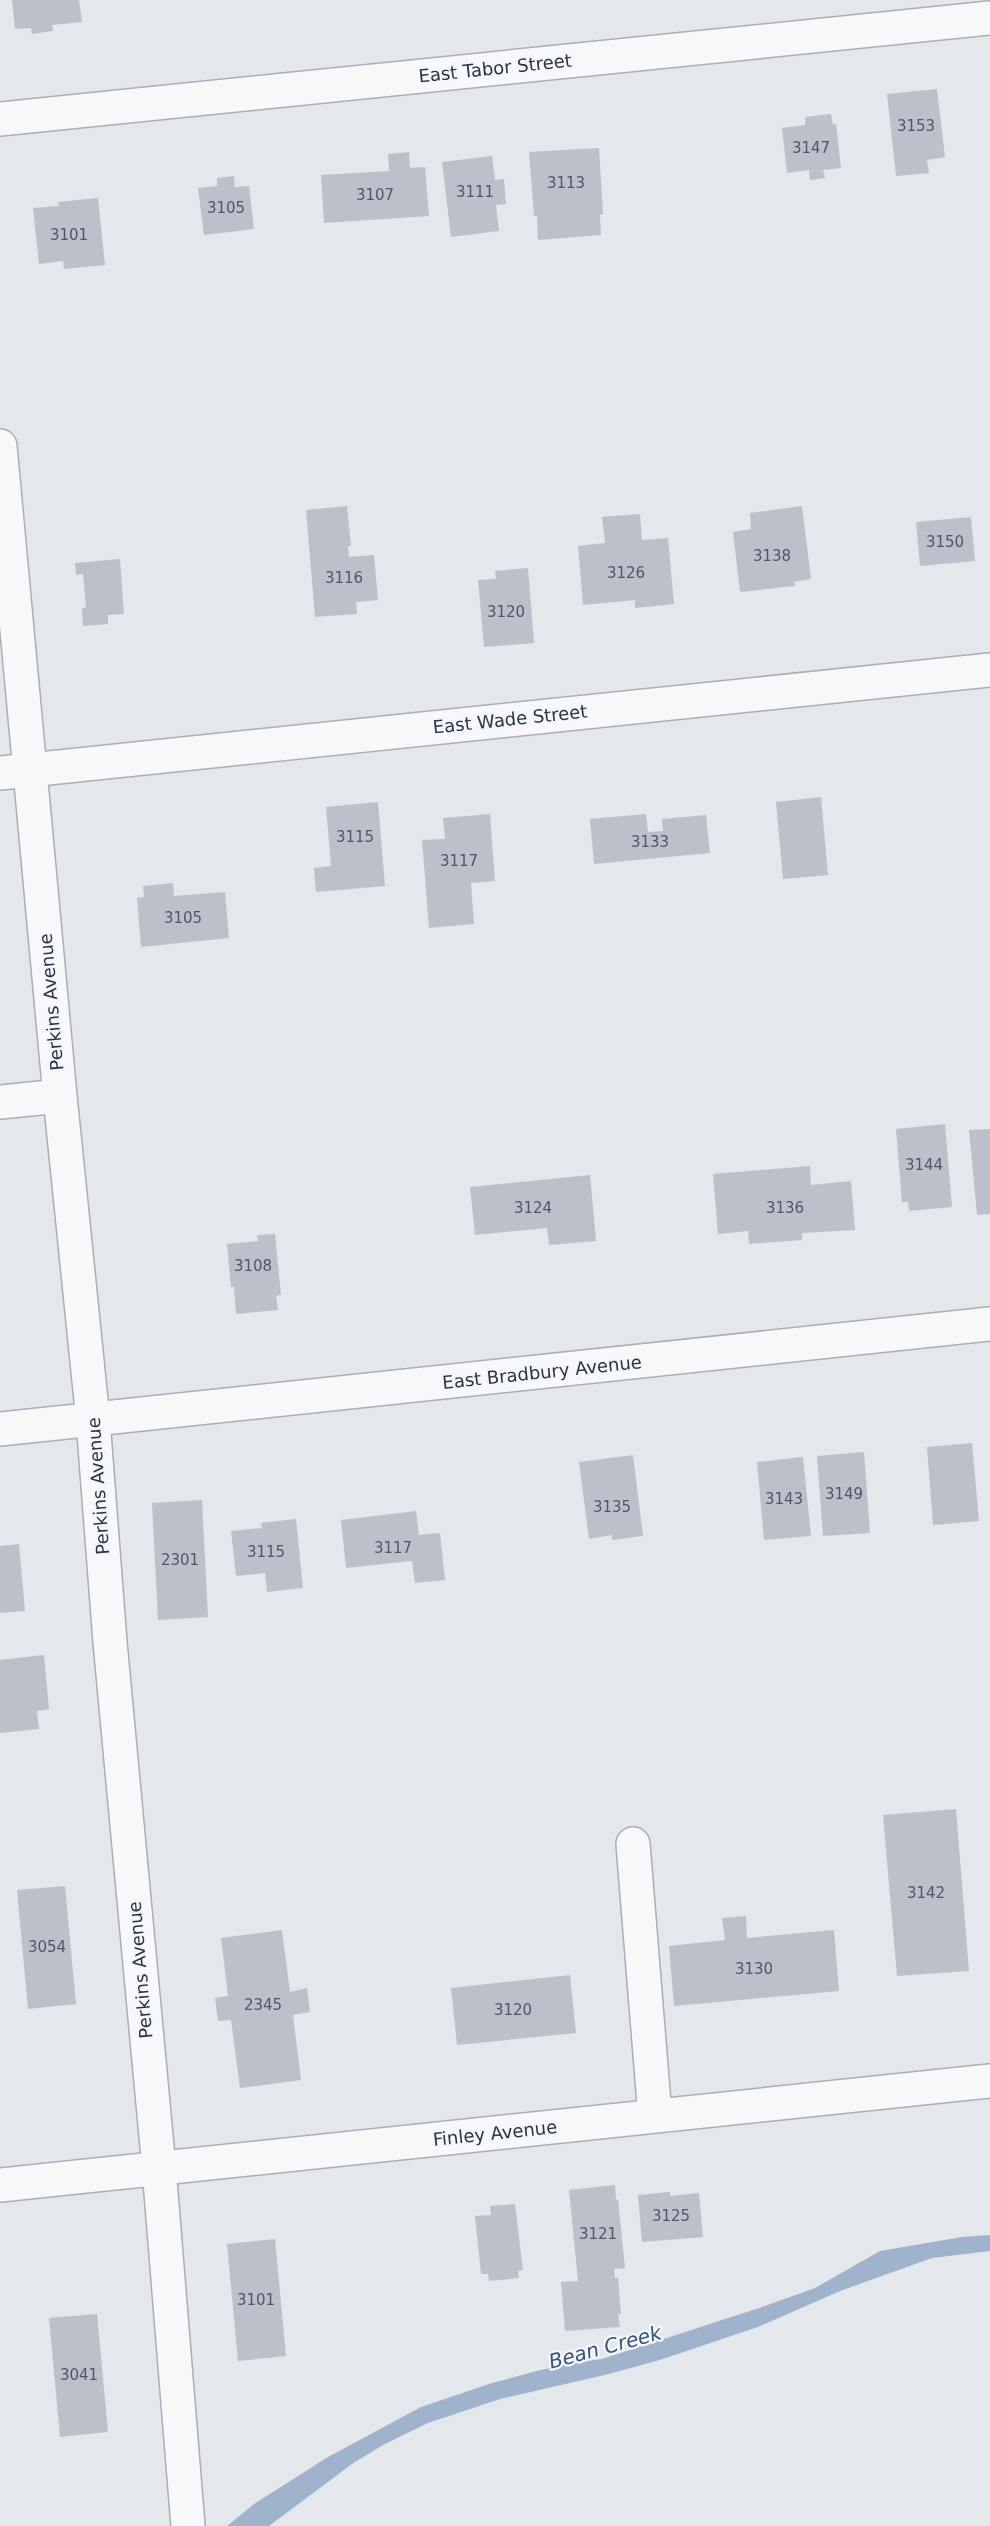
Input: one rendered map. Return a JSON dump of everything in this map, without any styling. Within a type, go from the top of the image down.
[{"type":"street","name":"East Tabor Street","points":[[0,119],[990,18]]},
{"type":"street","name":"Perkins Avenue","points":[[0,446],[15,772],[60,1096],[93,1420],[110,1642],[159,2168],[187,2516]]},
{"type":"street","name":"East Wade Street","points":[[15,772],[990,670]]},
{"type":"street","points":[[0,1102],[60,1096]]},
{"type":"street","name":"East Bradbury Avenue","points":[[0,1429],[990,1324]]},
{"type":"street","points":[[633,1844],[655,2116]]},
{"type":"street","name":"Finley Avenue","points":[[0,2186],[990,2081]]},
{"type":"water","name":"Bean Creek","points":[[990,2235],[990,2251],[932,2258],[840,2291],[758,2327],[660,2360],[500,2399],[428,2423],[383,2445],[352,2464],[269,2526],[227,2526],[254,2504],[328,2457],[421,2407],[533,2372],[570,2363],[602,2359],[759,2308],[815,2288],[880,2251],[962,2237]]},
{"type":"building","points":[[12,0],[79,0],[82,22],[52,25],[53,31],[32,34],[31,28],[15,29]]},
{"type":"building","points":[[937,89],[945,157],[927,160],[929,173],[896,176],[887,94]]},
{"type":"building","points":[[831,114],[833,125],[836,124],[841,168],[823,170],[825,178],[810,180],[809,170],[787,173],[782,128],[805,125],[805,117]]},
{"type":"building","points":[[599,148],[603,214],[600,215],[601,235],[538,240],[529,152]]},
{"type":"building","points":[[409,152],[410,168],[425,167],[429,216],[324,223],[321,175],[389,171],[388,154]]},
{"type":"building","points":[[492,156],[495,180],[504,179],[506,204],[496,205],[499,231],[451,237],[442,162]]},
{"type":"building","points":[[234,176],[235,187],[249,186],[254,229],[204,235],[198,188],[217,186],[217,178]]},
{"type":"building","points":[[98,198],[105,265],[64,269],[63,261],[39,264],[33,208],[59,206],[58,202]]},
{"type":"building","points":[[347,506],[351,546],[348,546],[349,557],[374,555],[378,600],[356,602],[357,614],[315,617],[306,510]]},
{"type":"building","points":[[802,506],[811,579],[794,582],[795,586],[740,592],[733,532],[751,529],[750,513]]},
{"type":"building","points":[[640,514],[642,540],[668,538],[674,604],[635,608],[635,600],[583,605],[578,546],[605,543],[602,517]]},
{"type":"building","points":[[971,517],[975,561],[920,566],[916,522]]},
{"type":"building","points":[[120,559],[124,614],[108,615],[108,624],[83,626],[82,608],[86,608],[83,574],[76,575],[75,563]]},
{"type":"building","points":[[528,568],[534,643],[484,647],[478,580],[496,579],[495,571]]},
{"type":"building","points":[[821,797],[828,875],[783,879],[776,802]]},
{"type":"building","points":[[378,802],[385,886],[316,892],[314,868],[331,866],[326,807]]},
{"type":"building","points":[[490,814],[495,881],[471,883],[474,924],[429,928],[422,840],[445,839],[443,818]]},
{"type":"building","points":[[646,814],[648,832],[663,831],[662,819],[706,815],[710,853],[594,864],[590,819]]},
{"type":"building","points":[[173,883],[174,896],[225,892],[229,938],[141,947],[137,898],[144,897],[143,886]]},
{"type":"building","points":[[945,1124],[952,1207],[909,1211],[908,1202],[902,1202],[896,1129]]},
{"type":"building","points":[[990,1129],[990,1214],[977,1215],[969,1130]]},
{"type":"building","points":[[810,1166],[811,1185],[851,1181],[855,1230],[802,1233],[802,1240],[749,1244],[748,1231],[718,1234],[713,1174]]},
{"type":"building","points":[[590,1175],[596,1241],[549,1245],[547,1228],[475,1235],[470,1187]]},
{"type":"building","points":[[275,1234],[281,1295],[276,1296],[278,1310],[236,1314],[227,1244],[258,1241],[257,1235]]},
{"type":"building","points":[[972,1443],[979,1521],[933,1525],[927,1447]]},
{"type":"building","points":[[864,1452],[870,1533],[823,1536],[817,1456]]},
{"type":"building","points":[[633,1455],[643,1536],[612,1540],[612,1535],[589,1539],[579,1462]]},
{"type":"building","points":[[803,1457],[811,1536],[764,1540],[757,1462]]},
{"type":"building","points":[[202,1500],[208,1617],[158,1620],[152,1503]]},
{"type":"building","points":[[416,1511],[419,1535],[440,1533],[445,1580],[415,1583],[412,1561],[346,1568],[341,1520]]},
{"type":"building","points":[[296,1519],[303,1588],[267,1592],[265,1573],[236,1576],[231,1531],[262,1528],[261,1523]]},
{"type":"building","points":[[19,1544],[25,1611],[0,1613],[0,1546]]},
{"type":"building","points":[[44,1655],[49,1709],[37,1711],[39,1729],[0,1733],[0,1660]]},
{"type":"building","points":[[956,1809],[969,1971],[897,1976],[883,1815]]},
{"type":"building","points":[[65,1886],[76,2004],[28,2009],[17,1890]]},
{"type":"building","points":[[746,1916],[747,1938],[834,1930],[839,1991],[674,2006],[669,1946],[725,1940],[722,1918]]},
{"type":"building","points":[[282,1930],[290,1992],[307,1988],[310,2012],[293,2015],[301,2080],[240,2088],[231,2020],[218,2021],[215,1998],[228,1996],[221,1938]]},
{"type":"building","points":[[570,1975],[576,2033],[457,2045],[451,1988]]},
{"type":"building","points":[[615,2185],[625,2268],[614,2269],[615,2278],[618,2278],[620,2327],[565,2331],[561,2282],[578,2281],[569,2190]]},
{"type":"building","points":[[670,2192],[670,2196],[699,2193],[703,2237],[642,2242],[638,2195]]},
{"type":"building","points":[[515,2204],[523,2270],[518,2271],[519,2278],[489,2281],[488,2274],[481,2274],[475,2216],[491,2215],[490,2206]]},
{"type":"building","points":[[275,2239],[286,2356],[238,2361],[227,2244]]},
{"type":"building","points":[[97,2314],[108,2432],[60,2437],[49,2318]]}]
